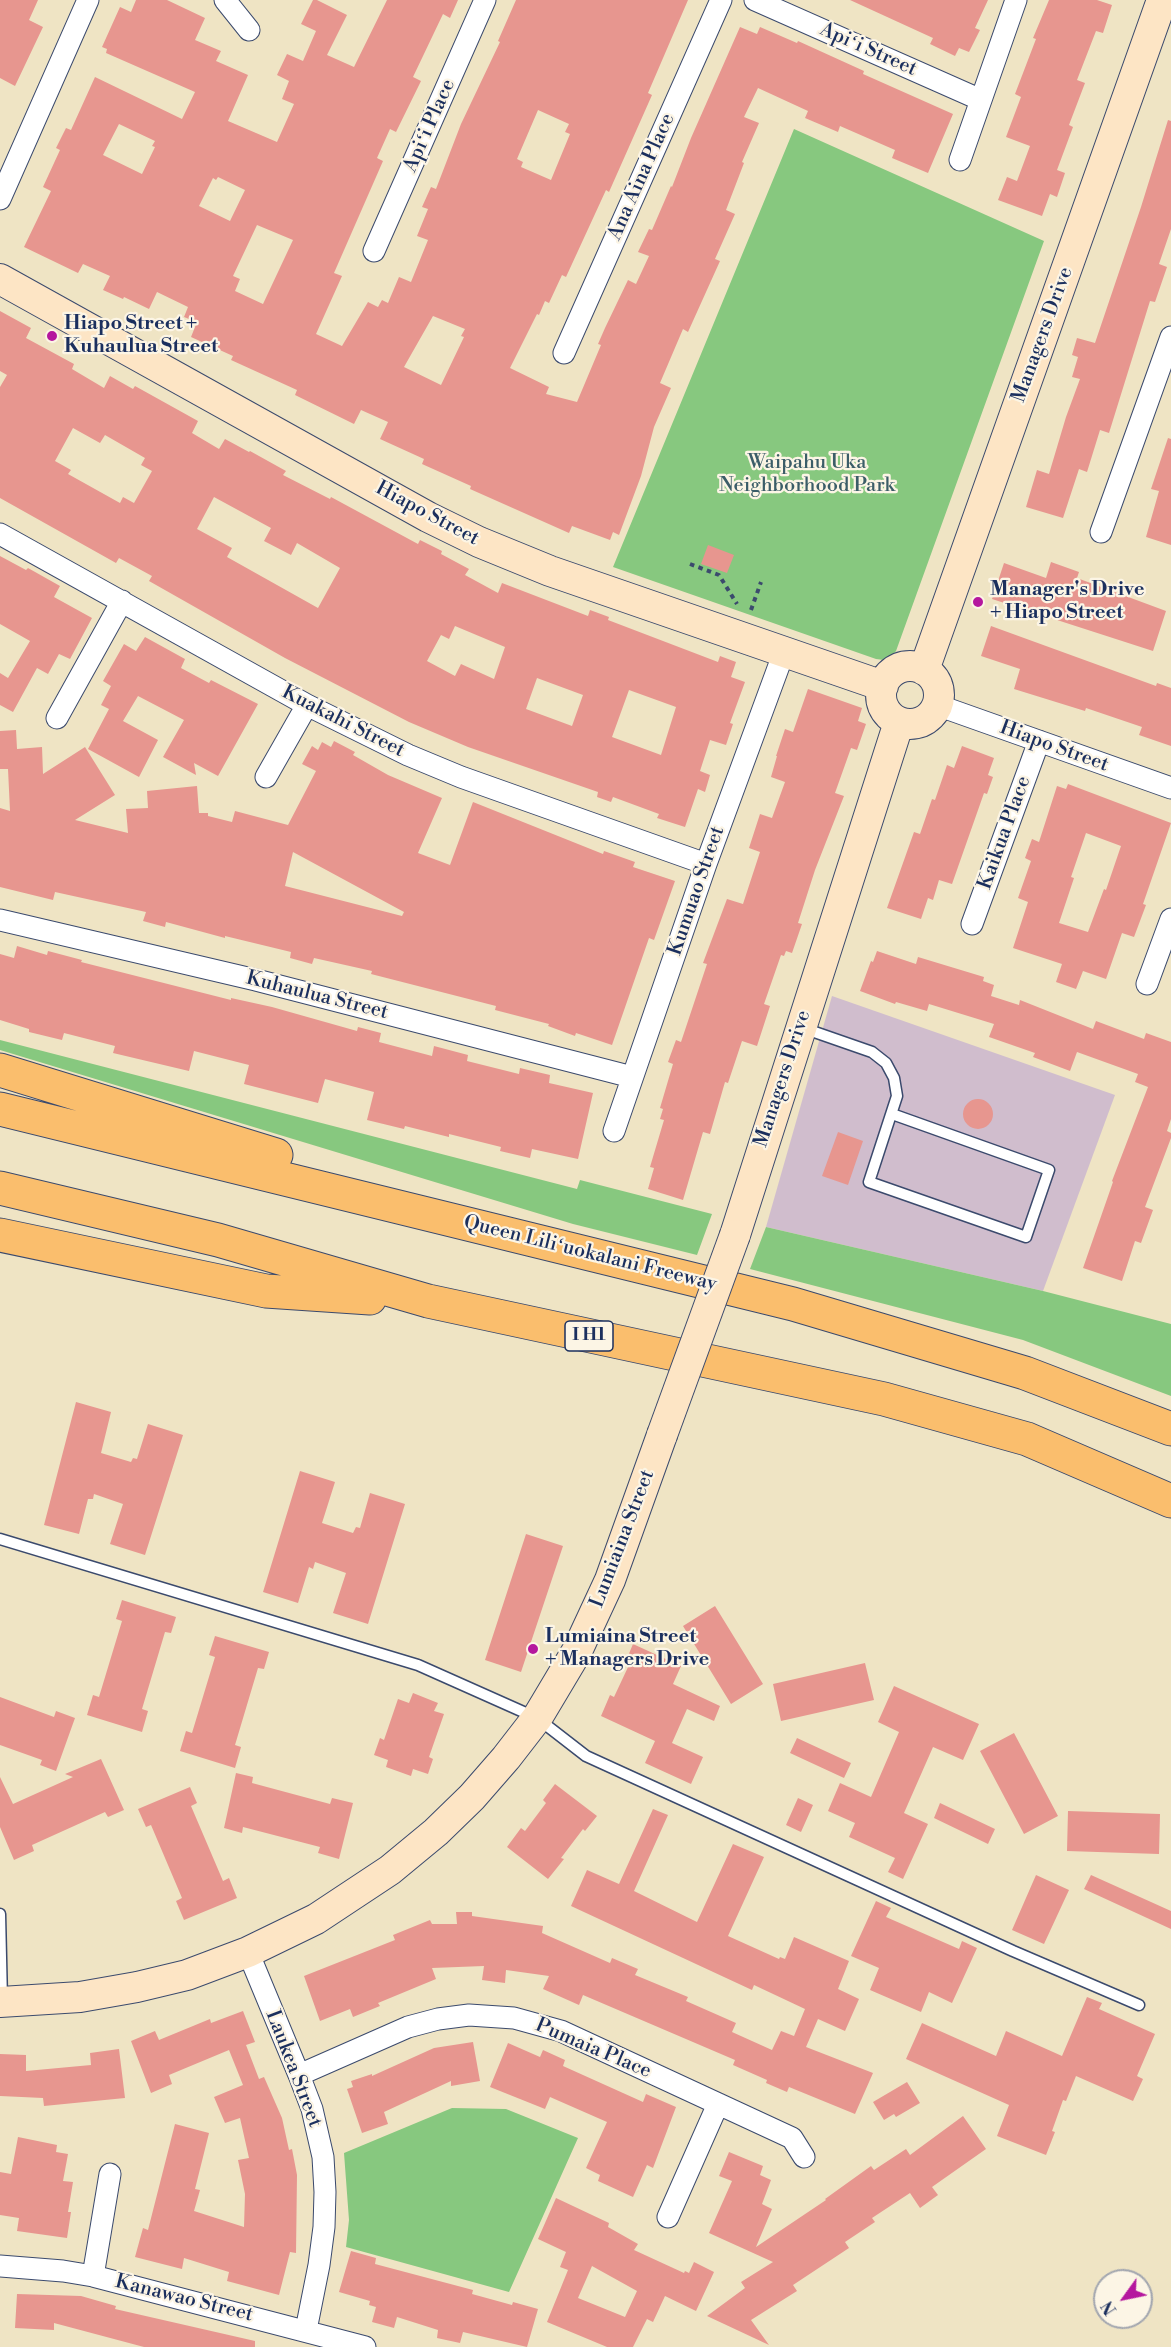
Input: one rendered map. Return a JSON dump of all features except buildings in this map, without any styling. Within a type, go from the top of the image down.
[{"type":"highway","points":[[0,1070],[291,1159],[394,1205]]},
{"type":"highway","name":"Queen Liliʻuokalani Freeway","points":[[0,1109],[793,1305],[1025,1373],[1171,1429]]},
{"type":"highway","name":"I H1","points":[[0,1188],[218,1239],[428,1301],[884,1399],[1027,1439],[1171,1501]]},
{"type":"highway","points":[[0,1235],[266,1291],[428,1301]]},
{"type":"street","points":[[0,199],[88,0]]},
{"type":"street","points":[[225,0],[249,30]]},
{"type":"street","name":"Apiʻi Place","points":[[374,251],[485,0]]},
{"type":"street","name":"Ana Aina Place","points":[[564,353],[721,0]]},
{"type":"street","name":"Apiʻi Street","points":[[754,0],[981,100]]},
{"type":"street","points":[[960,160],[1016,0]]},
{"type":"street","name":"Managers Drive","points":[[924,670],[1162,0]]},
{"type":"street","name":"Hiapo Street","points":[[0,279],[428,517],[479,542],[550,571],[883,686]]},
{"type":"street","points":[[1101,532],[1171,337]]},
{"type":"street","name":"Kuakahi Street","points":[[0,534],[306,705],[408,755],[706,864]]},
{"type":"street","points":[[57,718],[122,601]]},
{"type":"street","name":"Kumuao Street","points":[[614,1131],[706,864],[784,652]]},
{"type":"street","points":[[916,667],[924,670],[935,681],[939,697],[937,705],[926,720],[917,723],[899,722],[891,717],[882,703],[886,678],[899,668],[916,667]]},
{"type":"street","points":[[266,777],[306,705]]},
{"type":"street","name":"Hiapo Street","points":[[937,705],[1171,788]]},
{"type":"street","name":"Managers Drive","points":[[658,1447],[735,1234],[899,722]]},
{"type":"street","name":"Kaikua Place","points":[[972,924],[1039,741]]},
{"type":"street","name":"Kuhaulua Street","points":[[0,920],[256,980],[632,1077]]},
{"type":"street","points":[[1146,984],[1171,920]]},
{"type":"street","name":"Lumiaina Street","points":[[1,2002],[81,1997],[136,1987],[187,1975],[248,1952],[316,1919],[390,1870],[436,1832],[472,1797],[537,1718],[577,1652],[618,1557],[658,1447]]},
{"type":"street","name":"Laukea Street","points":[[248,1952],[312,2109],[323,2157],[325,2192],[319,2265],[306,2330]]},
{"type":"street","name":"Pumaia Place","points":[[299,2074],[408,2027],[438,2019],[469,2015],[514,2018],[561,2031],[792,2138],[804,2157]]},
{"type":"street","points":[[668,2217],[718,2104]]},
{"type":"street","points":[[93,2276],[110,2174]]},
{"type":"street","name":"Kanawao Street","points":[[0,2266],[93,2276],[365,2347]]},
{"type":"lane","points":[[800,1027],[872,1052],[886,1063],[894,1078],[897,1096],[869,1182],[1026,1238],[1049,1170],[892,1114]]},
{"type":"lane","points":[[0,1539],[418,1665],[537,1718],[586,1756],[1013,1951],[1139,2005]]},
{"type":"lane","points":[[0,1914],[1,2002]]},
{"type":"path","points":[[690,564],[719,575],[737,604]]},
{"type":"path","points":[[751,609],[761,582]]},
{"type":"shaded area","points":[[832,996],[1115,1095],[1043,1291],[766,1227]]},
{"type":"green space","name":"Waipahu Uka Neighborhood Park","points":[[794,129],[1044,241],[896,651],[884,660],[613,567]]},
{"type":"green space","points":[[0,1040],[577,1189],[580,1180],[712,1214],[697,1255],[573,1224],[0,1050]]},
{"type":"green space","points":[[766,1227],[1043,1291],[1171,1324],[1171,1396],[1023,1340],[750,1269]]},
{"type":"green space","points":[[452,2108],[506,2109],[578,2138],[509,2292],[346,2247],[349,2220],[344,2153]]},
{"type":"place","name":"Hiapo Street + Kuhaulua Street","points":[[52,336]]},
{"type":"place","name":"Manager's Drive + Hiapo Street","points":[[978,602]]},
{"type":"place","name":"Lumiaina Street + Managers Drive","points":[[533,1649]]}]
